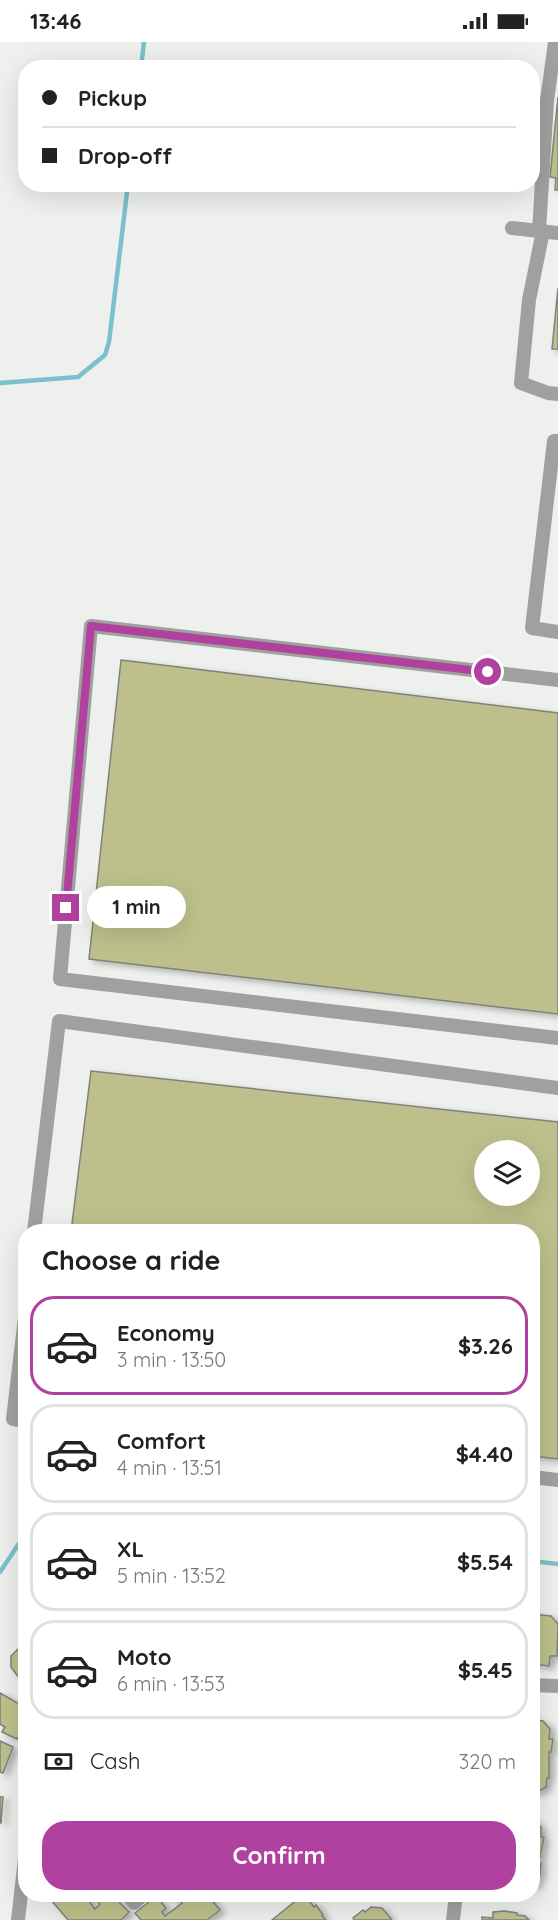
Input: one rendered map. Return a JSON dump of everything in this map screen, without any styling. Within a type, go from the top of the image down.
[{"type":"street","points":[[555,42],[547,101],[541,231],[529,300],[522,383],[548,393],[558,394]]},
{"type":"street","points":[[512,228],[558,233]]},
{"type":"street","points":[[558,441],[554,441],[532,628],[558,632]]},
{"type":"street","points":[[558,680],[91,626],[60,979],[558,1038]]},
{"type":"street","points":[[35,1224],[59,1021],[558,1088]]},
{"type":"street","points":[[18,1377],[13,1419],[18,1419]]},
{"type":"street","points":[[540,1478],[558,1480]]},
{"type":"street","points":[[540,1685],[558,1686]]},
{"type":"street","points":[[18,1920],[20,1902]]},
{"type":"street","points":[[453,1920],[455,1902]]},
{"type":"building","points":[[558,97],[558,190],[555,190],[556,178],[550,177]]},
{"type":"building","points":[[558,288],[558,349],[552,349]]},
{"type":"building","points":[[121,660],[558,713],[558,1014],[89,959]]},
{"type":"building","points":[[91,1071],[558,1122],[558,1459],[540,1457],[540,1224],[72,1224]]},
{"type":"building","points":[[540,1615],[551,1616],[558,1624],[557,1656],[550,1656],[549,1666],[540,1665]]},
{"type":"building","points":[[18,1649],[18,1676],[11,1667],[11,1656]]},
{"type":"building","points":[[0,1693],[18,1703],[17,1739],[2,1732],[5,1727],[0,1724]]},
{"type":"building","points":[[540,1721],[550,1729],[549,1739],[553,1739],[551,1752],[549,1752],[549,1778],[547,1778],[546,1787],[540,1791]]},
{"type":"building","points":[[0,1741],[13,1747],[3,1773],[0,1772]]},
{"type":"building","points":[[0,1797],[3,1797],[1,1823],[0,1823]]},
{"type":"building","points":[[540,1826],[541,1837],[544,1837],[540,1857]]},
{"type":"building","points":[[53,1902],[90,1902],[95,1909],[100,1904],[98,1902],[119,1902],[129,1912],[121,1920],[68,1920]]},
{"type":"building","points":[[149,1902],[161,1902],[166,1908],[162,1912],[165,1916],[182,1903],[213,1902],[220,1910],[207,1920],[141,1920],[135,1913]]},
{"type":"building","points":[[294,1902],[310,1902],[314,1907],[316,1905],[326,1920],[272,1920]]},
{"type":"building","points":[[371,1907],[382,1908],[392,1920],[354,1920],[353,1918],[363,1910],[365,1912]]},
{"type":"building","points":[[493,1912],[517,1913],[529,1920],[482,1920],[482,1917],[493,1918]]},
{"type":"waterway","points":[[142,60],[144,42]]},
{"type":"waterway","points":[[0,383],[78,377],[105,355],[109,342],[127,192]]},
{"type":"waterway","points":[[0,1572],[18,1545]]},
{"type":"waterway","points":[[540,1562],[558,1564]]},
{"type":"route","points":[[66,908],[91,626],[488,672]]}]
